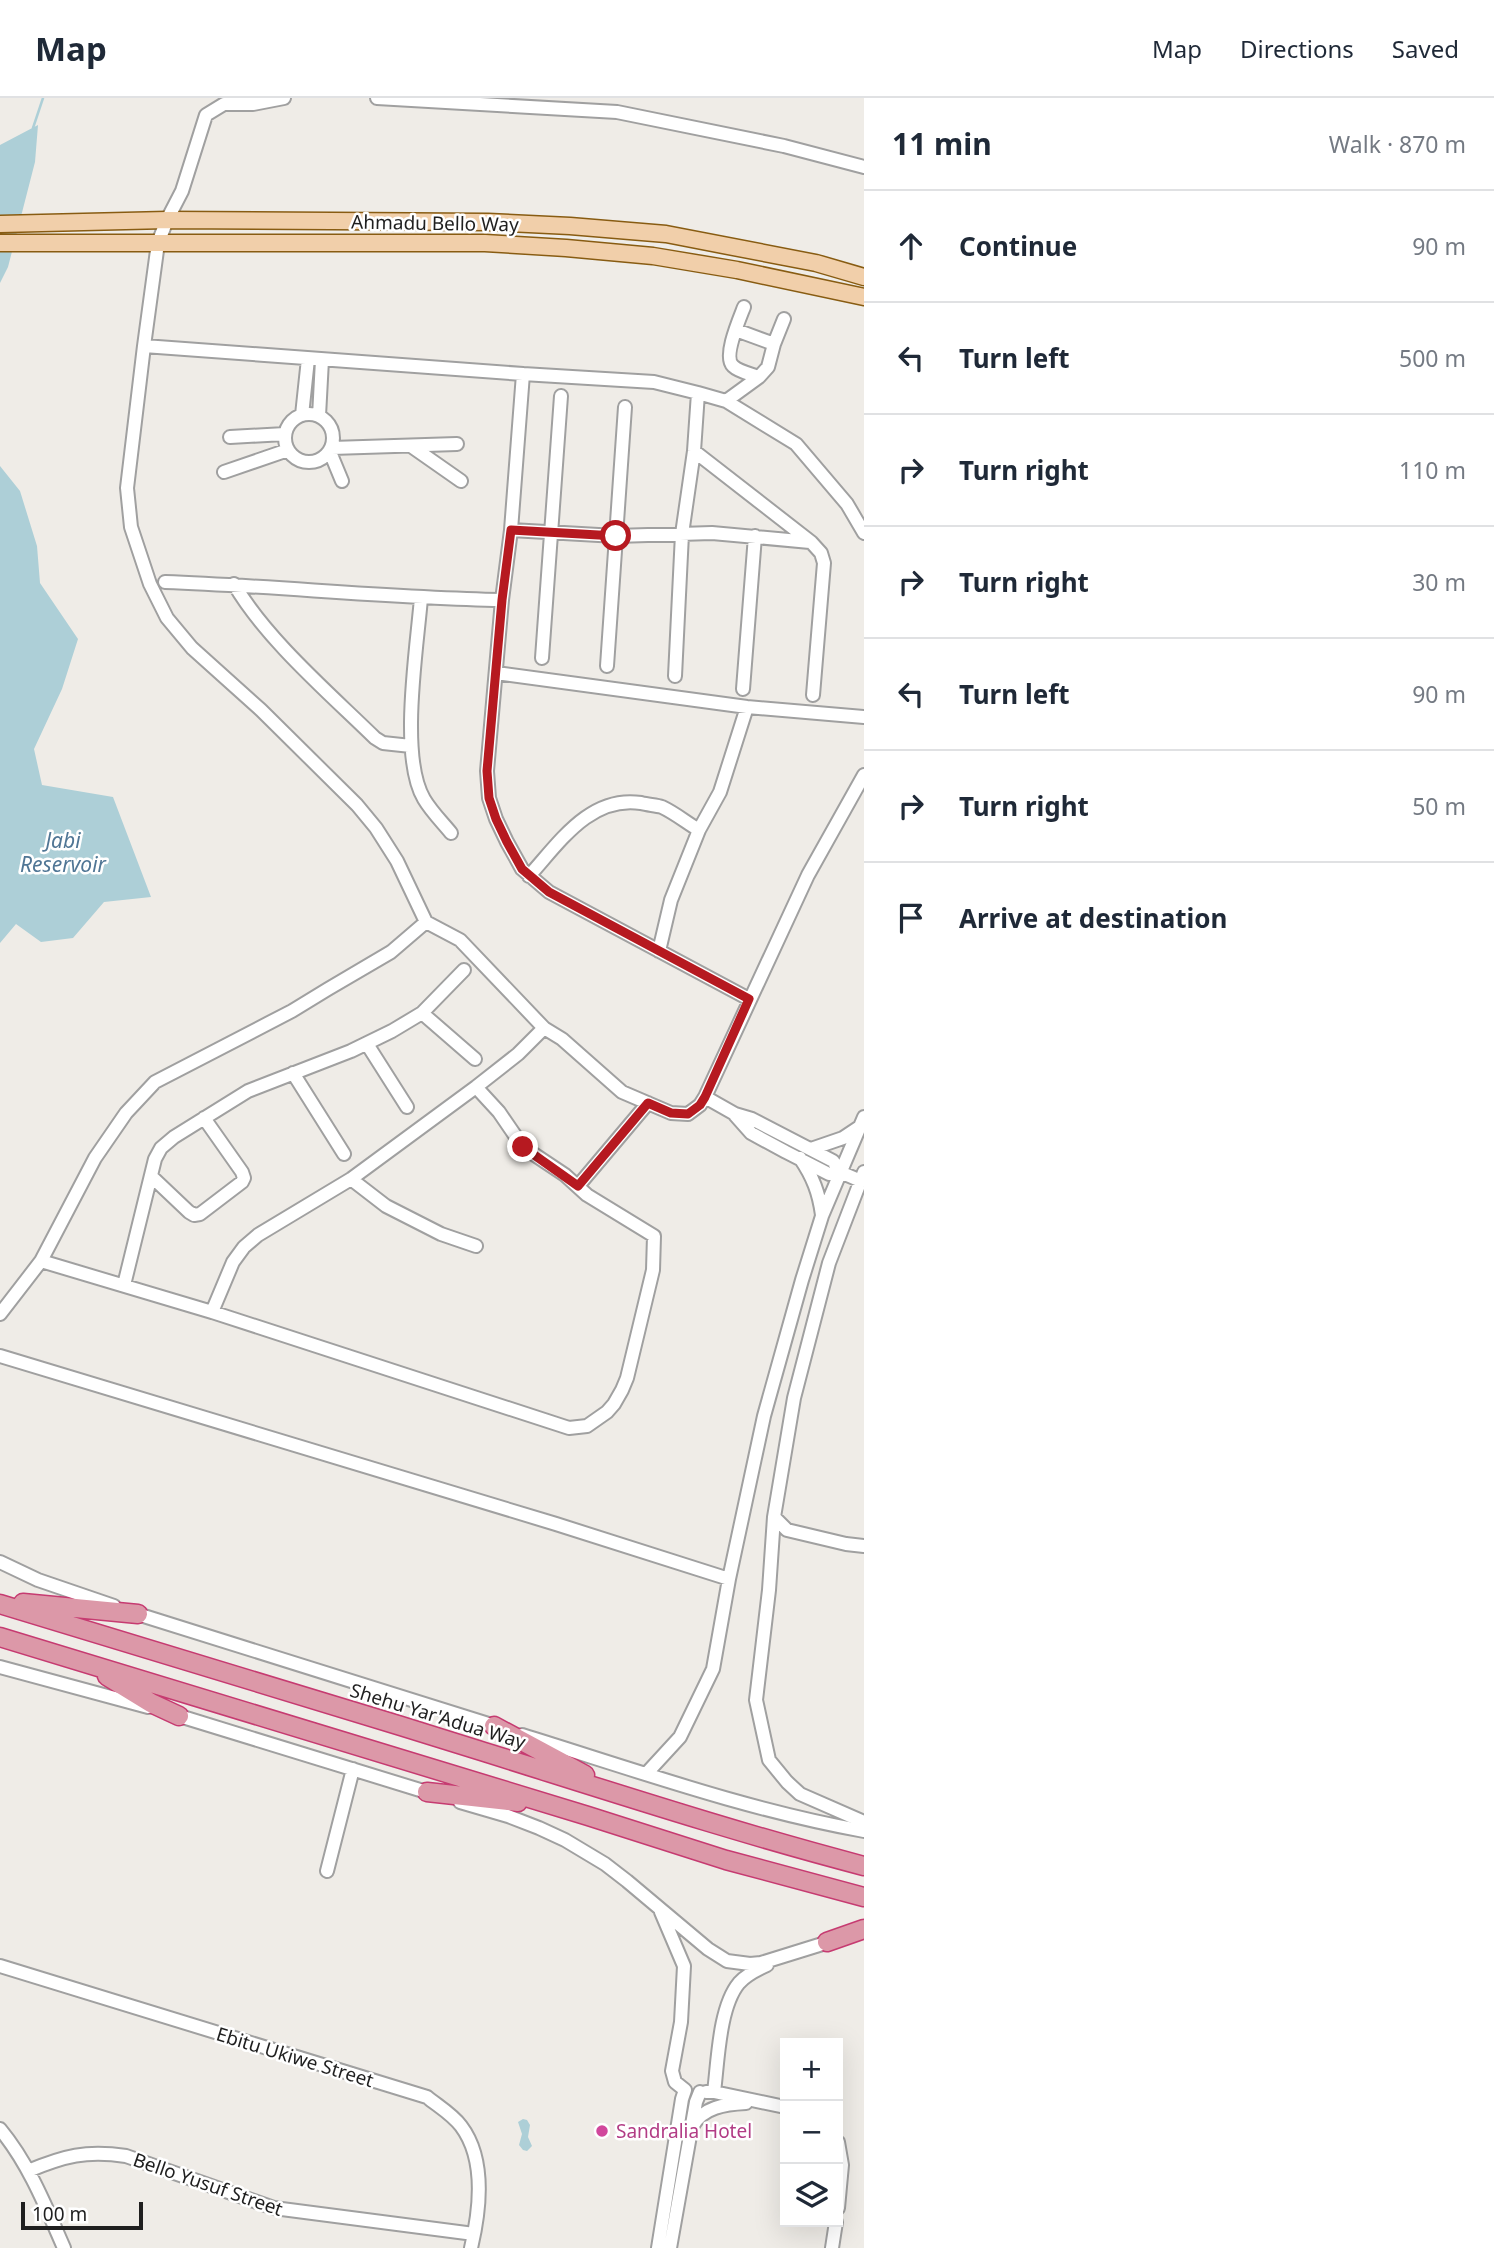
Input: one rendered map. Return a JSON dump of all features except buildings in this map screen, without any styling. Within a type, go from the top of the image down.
[{"type":"highway","points":[[0,1602],[138,1614]]},
{"type":"highway","name":"Shehu Yar'Adua Way","points":[[0,1602],[783,1845],[864,1866]]},
{"type":"highway","points":[[0,1637],[726,1860],[864,1897]]},
{"type":"highway","points":[[25,1644],[103,1674],[178,1716]]},
{"type":"highway","points":[[494,1726],[619,1794]]},
{"type":"highway","points":[[427,1792],[527,1803],[587,1816]]},
{"type":"highway","points":[[827,1942],[864,1928]]},
{"type":"main road","name":"Ahmadu Bello Way","points":[[0,223],[167,220],[488,222],[657,233],[765,252],[864,277]]},
{"type":"main road","name":"Ahmadu Bello Way","points":[[0,243],[472,243],[566,248],[653,256],[737,270],[864,297]]},
{"type":"street","points":[[210,98],[182,191],[158,243],[127,488],[131,527],[150,584],[167,618],[192,648],[261,710],[357,805],[397,861],[426,922],[460,940],[544,1028],[562,1039],[622,1093],[671,1113],[688,1114],[700,1105],[705,1097],[808,875],[864,775]]},
{"type":"street","points":[[206,115],[224,104],[253,104],[284,98]]},
{"type":"street","points":[[377,98],[617,112],[784,146],[864,167]]},
{"type":"street","points":[[617,112],[619,98]]},
{"type":"street","points":[[744,307],[729,354],[730,363],[736,369],[759,377]]},
{"type":"street","points":[[726,401],[759,377],[768,367],[784,318]]},
{"type":"street","points":[[736,330],[774,344]]},
{"type":"street","points":[[144,346],[654,382],[698,393],[726,401],[796,444],[846,504],[864,533]]},
{"type":"street","points":[[303,415],[308,359]]},
{"type":"street","points":[[319,416],[322,360]]},
{"type":"street","points":[[523,374],[511,530],[487,771],[489,798],[496,819],[522,869],[549,892],[749,999]]},
{"type":"street","points":[[675,676],[682,534],[694,451],[698,393]]},
{"type":"street","points":[[542,657],[561,396]]},
{"type":"street","points":[[607,666],[625,407]]},
{"type":"street","points":[[342,481],[331,450],[334,437],[331,426],[319,416],[303,415],[289,424],[285,435],[288,450],[295,458],[305,463],[316,462],[331,450],[457,444]]},
{"type":"street","points":[[230,437],[285,435]]},
{"type":"street","points":[[411,445],[461,481]]},
{"type":"street","points":[[224,472],[288,450]]},
{"type":"street","points":[[694,451],[811,542],[821,553],[824,563],[813,695]]},
{"type":"street","points":[[511,530],[616,536],[712,533],[811,542]]},
{"type":"street","points":[[743,689],[755,536]]},
{"type":"street","points":[[165,582],[234,584],[421,598],[502,600]]},
{"type":"street","points":[[234,584],[258,619],[330,695],[375,737],[383,743],[411,746]]},
{"type":"street","points":[[421,598],[411,746],[417,783],[424,800],[451,833]]},
{"type":"street","points":[[496,673],[747,708],[864,717]]},
{"type":"street","points":[[659,951],[671,900],[699,830],[720,792],[747,708]]},
{"type":"street","points":[[529,876],[579,822],[594,810],[614,803],[632,802],[661,807],[699,830]]},
{"type":"street","points":[[0,1314],[41,1261],[95,1158],[126,1113],[155,1082],[292,1011],[391,952],[426,922]]},
{"type":"street","points":[[124,1285],[155,1159],[161,1149],[174,1137],[248,1091],[367,1044],[422,1013],[464,970]]},
{"type":"street","points":[[422,1013],[475,1059]]},
{"type":"street","points":[[212,1312],[233,1262],[244,1247],[258,1235],[351,1179],[476,1087],[518,1054],[544,1028]]},
{"type":"street","points":[[367,1044],[407,1108]]},
{"type":"street","points":[[293,1073],[344,1154]]},
{"type":"street","points":[[41,1261],[212,1312],[569,1428],[587,1426],[614,1404],[627,1378],[653,1270],[654,1236],[587,1195],[523,1147],[499,1112],[476,1087]]},
{"type":"street","points":[[705,1097],[833,1161],[840,1172]]},
{"type":"street","points":[[578,1186],[648,1103]]},
{"type":"street","points":[[735,1114],[751,1133],[830,1174],[840,1172],[862,1176],[829,1263],[800,1374],[778,1484],[756,1700],[769,1760],[800,1794],[864,1822]]},
{"type":"street","points":[[151,1176],[194,1215],[200,1214],[242,1182],[242,1172],[204,1118]]},
{"type":"street","points":[[811,1149],[843,1138],[861,1123]]},
{"type":"street","points":[[646,1774],[680,1737],[713,1669],[729,1579],[764,1416],[822,1216],[861,1123]]},
{"type":"street","points":[[799,1158],[812,1177],[820,1196],[822,1216]]},
{"type":"street","points":[[351,1179],[386,1206],[441,1234],[476,1246]]},
{"type":"street","points":[[0,1356],[729,1579]]},
{"type":"street","points":[[774,1517],[787,1530],[864,1546]]},
{"type":"street","points":[[772,1538],[787,1530]]},
{"type":"street","points":[[0,1562],[38,1580],[138,1614],[646,1774],[820,1823],[864,1831]]},
{"type":"street","points":[[0,1667],[178,1716],[508,1816],[565,1840],[605,1864],[706,1948],[727,1961],[750,1964],[783,1957]]},
{"type":"street","points":[[327,1871],[353,1769]]},
{"type":"street","points":[[820,1823],[826,1807]]},
{"type":"street","points":[[658,2248],[683,2094],[672,2071],[684,1996],[684,1966],[659,1908]]},
{"type":"street","points":[[670,2248],[692,2127],[718,2060],[726,2012],[737,1985],[760,1968],[783,1957],[827,1942],[864,1936]]},
{"type":"street","name":"Ebitu Ukiwe Street","points":[[0,1966],[427,2097],[461,2126],[475,2159],[479,2185],[471,2248]]},
{"type":"street","points":[[683,2094],[780,2106]]},
{"type":"street","points":[[692,2127],[695,2120],[716,2108],[728,2104],[763,2102]]},
{"type":"street","points":[[0,2129],[14,2146],[28,2171],[64,2248]]},
{"type":"street","name":"Bello Yusuf Street","points":[[28,2171],[58,2158],[80,2153],[104,2153],[125,2156],[274,2208],[474,2234]]},
{"type":"street","points":[[832,2248],[835,2227]]},
{"type":"water","points":[[38,125],[35,162],[8,267],[0,283],[0,145]]},
{"type":"water","name":"Jabi Reservoir","points":[[0,466],[20,491],[37,546],[40,583],[78,639],[62,689],[34,749],[42,785],[113,797],[151,897],[104,902],[73,938],[41,942],[16,924],[0,943]]},
{"type":"water","points":[[523,2119],[530,2125],[528,2137],[532,2146],[527,2151],[519,2145],[522,2134],[518,2122]]},
{"type":"waterway","points":[[33,128],[43,98]]},
{"type":"place","name":"Sandralia Hotel","points":[[602,2131]]},
{"type":"route","points":[[523,1147],[578,1186],[648,1103],[671,1113],[688,1114],[700,1105],[705,1097],[749,999],[549,892],[522,869],[496,819],[489,798],[487,771],[511,530],[616,536]]}]
